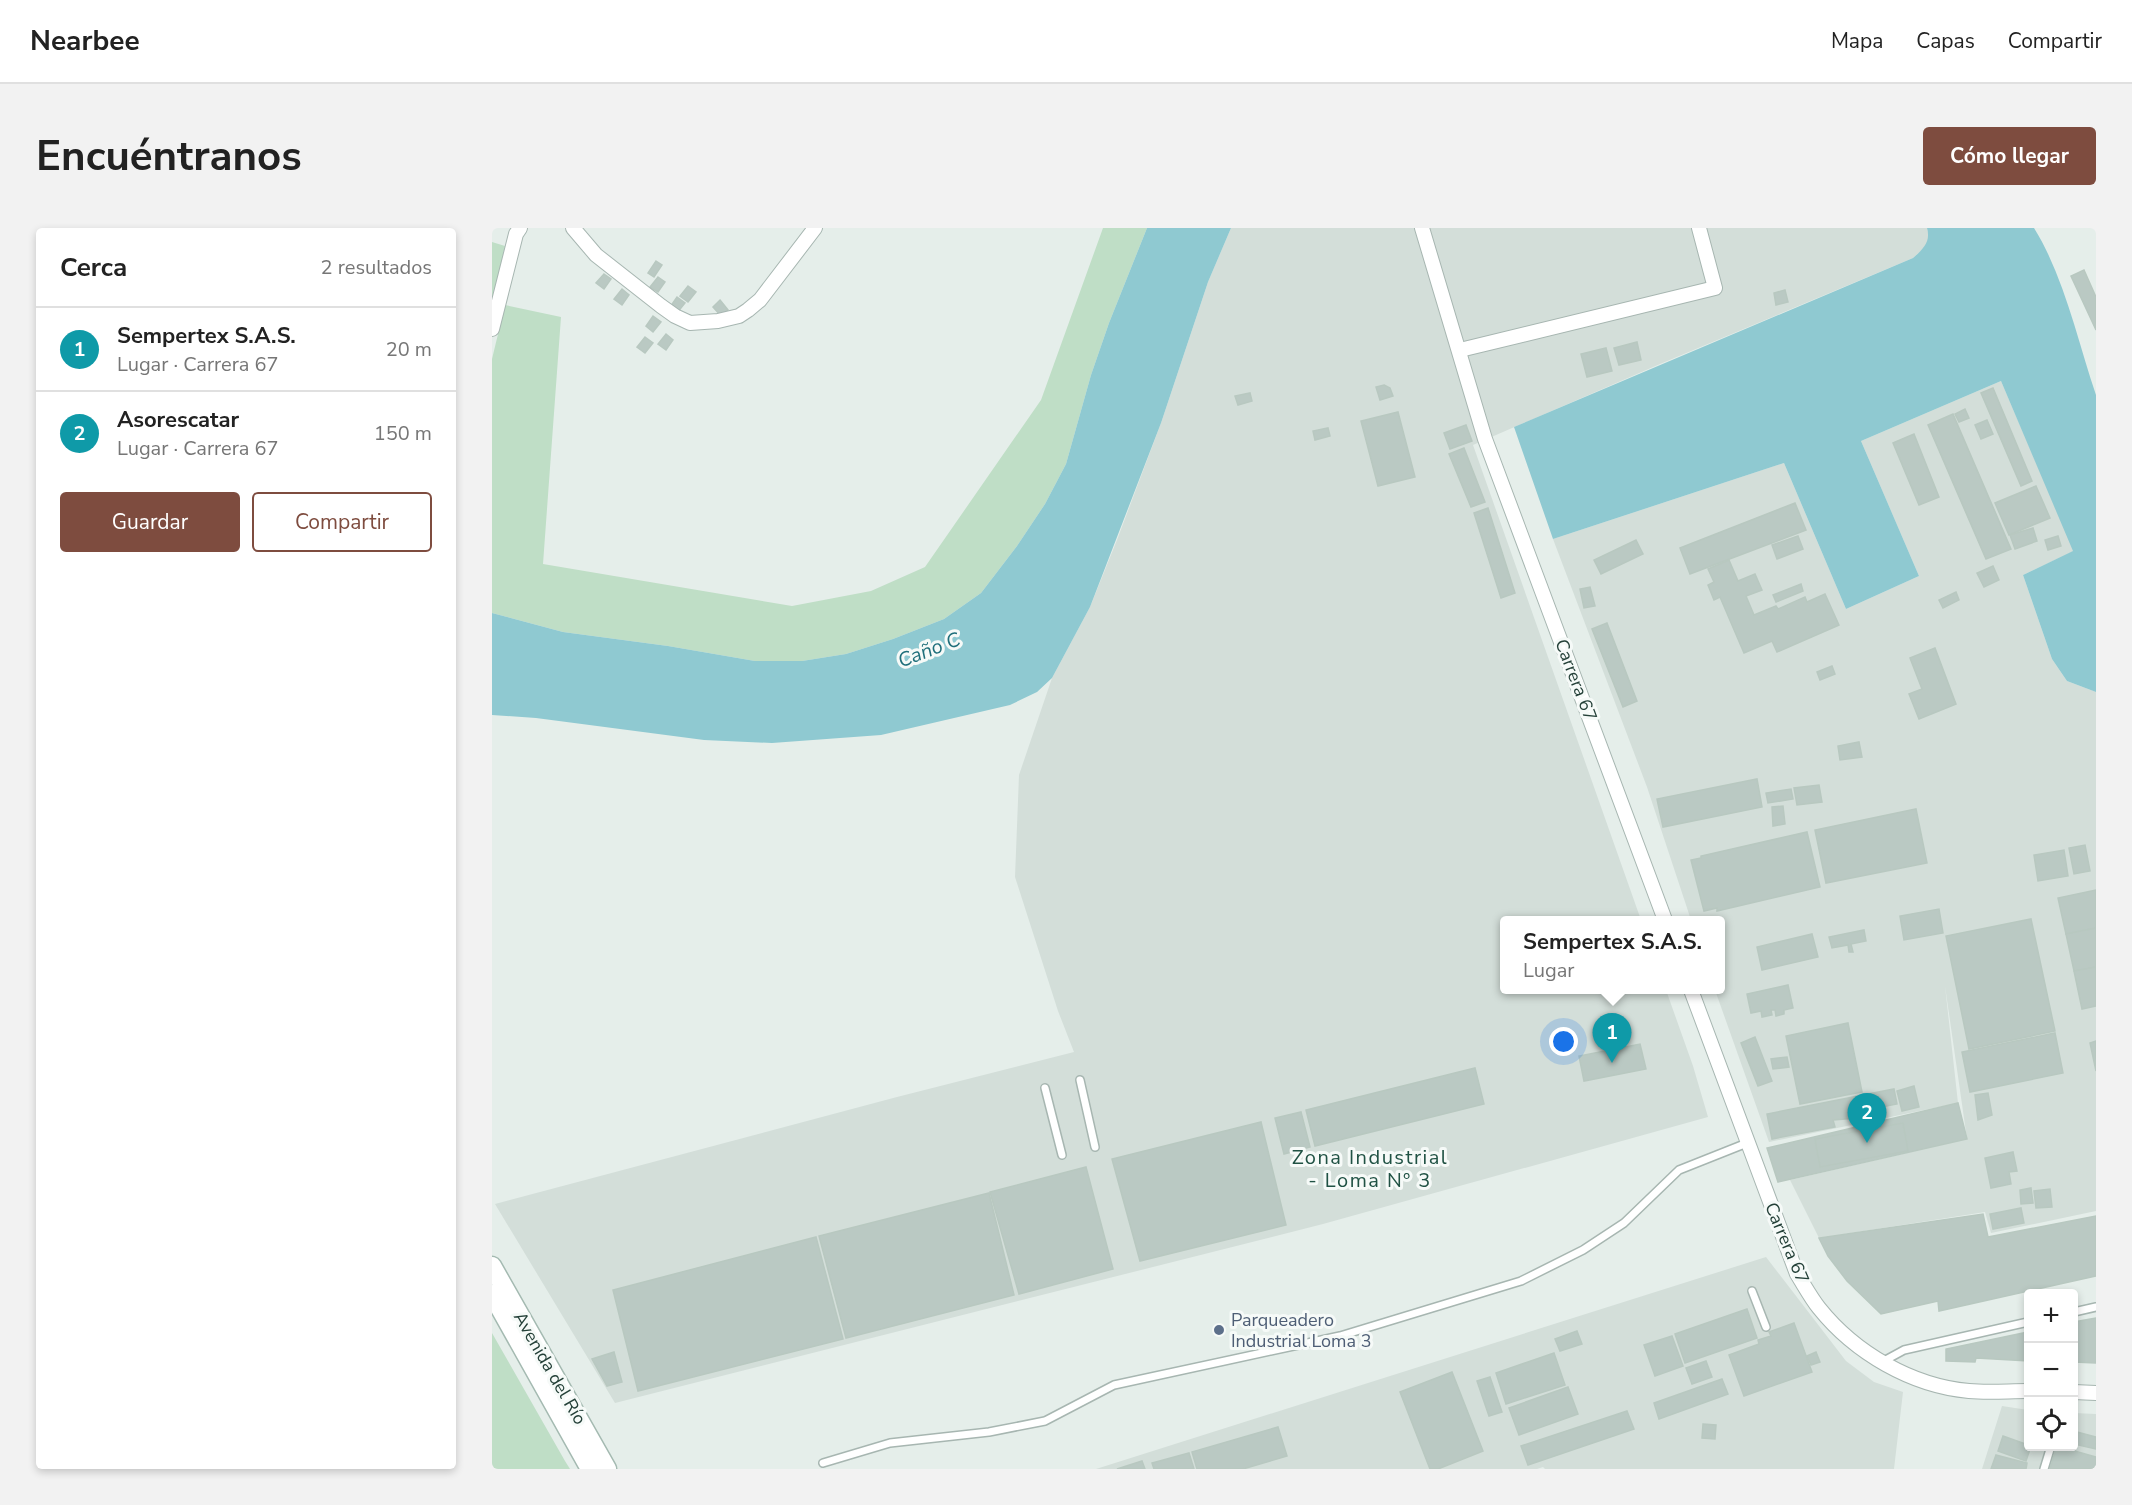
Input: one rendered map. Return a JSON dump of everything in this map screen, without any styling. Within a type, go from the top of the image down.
[{"type":"main road","name":"Avenida del Río","points":[[492,1266],[607,1469]]},
{"type":"main road","name":"Avenida del Río","points":[[492,1294],[590,1469]]},
{"type":"street","points":[[492,329],[516,234],[520,228]]},
{"type":"street","points":[[573,228],[596,255],[661,306],[690,323],[718,321],[739,316],[748,310],[760,300],[815,228]]},
{"type":"street","name":"Carrera 67","points":[[1422,228],[1485,439],[1663,916]]},
{"type":"street","points":[[1460,350],[1715,288],[1700,228]]},
{"type":"street","name":"Carrera 67","points":[[1692,994],[1797,1274],[1819,1308],[1848,1338],[1882,1362],[1909,1376],[1966,1391],[1995,1393],[2024,1391]]},
{"type":"street","points":[[2078,1392],[2096,1393]]},
{"type":"lane","points":[[1080,1080],[1095,1147]]},
{"type":"lane","points":[[1045,1088],[1062,1155]]},
{"type":"lane","points":[[824,1463],[890,1443],[989,1432],[1045,1421],[1114,1385],[1340,1336],[1521,1281],[1583,1250],[1624,1223],[1678,1170],[1747,1143]]},
{"type":"lane","points":[[1752,1291],[1766,1327]]},
{"type":"lane","points":[[2078,1311],[2096,1307]]},
{"type":"lane","points":[[1882,1362],[1904,1350],[2024,1323]]},
{"type":"lane","points":[[2044,1469],[2049,1451]]},
{"type":"shaded area","points":[[1231,228],[1927,228],[1929,236],[1926,246],[1913,258],[1473,445],[1640,916],[1500,916],[1500,994],[1667,994],[1708,1117],[1323,1224],[615,1403],[495,1204],[1074,1052],[1058,1011],[1015,877],[1019,775],[1052,678],[1090,607],[1117,540],[1161,423],[1208,282]]},
{"type":"shaded area","points":[[2001,381],[2074,551],[2023,575],[2052,659],[2067,681],[2096,692],[2096,1211],[1991,1233],[1985,1212],[1819,1238],[1790,1180],[1967,1139],[1945,986],[1958,1103],[1769,1142],[1716,994],[1725,994],[1725,916],[1690,916],[1647,787],[1553,539],[1784,463],[1846,609],[1919,576],[1861,441]]},
{"type":"shaded area","points":[[1766,1257],[1846,1361],[1874,1382],[1903,1392],[1894,1469],[1545,1469],[1543,1467],[1537,1469],[1096,1469]]},
{"type":"shaded area","points":[[2002,1406],[2024,1409],[2024,1451],[2078,1451],[2078,1413],[2096,1414],[2096,1469],[1982,1469]]},
{"type":"green space","points":[[1103,228],[1147,228],[1091,375],[1066,464],[1045,504],[981,593],[944,619],[846,654],[802,661],[755,661],[668,646],[563,632],[492,613],[492,359],[505,305],[561,317],[543,564],[792,606],[871,591],[925,567],[1041,400]]},
{"type":"green space","points":[[492,242],[505,246],[492,303]]},
{"type":"green space","points":[[492,1333],[565,1461],[570,1469],[492,1469]]},
{"type":"water","name":"Caño C","points":[[1147,228],[1231,228],[1208,282],[1161,423],[1090,607],[1052,678],[1037,692],[1010,705],[881,735],[772,743],[704,740],[536,718],[492,715],[492,613],[563,632],[668,646],[755,661],[802,661],[846,654],[893,639],[944,619],[981,593],[1045,504],[1066,464],[1091,375]]},
{"type":"water","points":[[1927,228],[2034,228],[2045,247],[2062,288],[2096,395],[2096,692],[2067,681],[2052,659],[2023,575],[2073,551],[2001,381],[1861,441],[1919,576],[1846,609],[1784,463],[1553,539],[1514,427],[1913,258],[1927,241]]},
{"type":"building","points":[[656,261],[662,265],[654,277],[648,273]]},
{"type":"building","points":[[2084,270],[2096,297],[2096,330],[2071,276]]},
{"type":"building","points":[[604,274],[611,279],[604,289],[596,283]]},
{"type":"building","points":[[658,277],[665,282],[658,292],[650,287]]},
{"type":"building","points":[[688,286],[696,292],[688,302],[680,296]]},
{"type":"building","points":[[622,289],[629,295],[622,305],[614,299]]},
{"type":"building","points":[[1785,290],[1788,302],[1776,305],[1774,293]]},
{"type":"building","points":[[677,297],[685,303],[677,313],[670,307]]},
{"type":"building","points":[[720,300],[728,310],[721,316],[713,307]]},
{"type":"building","points":[[653,316],[661,322],[653,332],[646,326]]},
{"type":"building","points":[[666,334],[673,340],[666,350],[658,344]]},
{"type":"building","points":[[645,337],[653,343],[645,353],[637,347]]},
{"type":"building","points":[[1637,342],[1641,360],[1619,365],[1614,348]]},
{"type":"building","points":[[1606,348],[1612,371],[1587,377],[1581,354]]},
{"type":"building","points":[[1384,385],[1390,388],[1393,396],[1380,400],[1376,387]]},
{"type":"building","points":[[1993,388],[2032,481],[2021,486],[1981,393]]},
{"type":"building","points":[[1250,393],[1252,401],[1238,405],[1235,396]]},
{"type":"building","points":[[1965,409],[1969,418],[1959,422],[1955,414]]},
{"type":"building","points":[[1398,412],[1415,477],[1378,486],[1361,421]]},
{"type":"building","points":[[1953,414],[2011,549],[1986,559],[1928,425]]},
{"type":"building","points":[[1987,420],[1993,434],[1981,439],[1975,425]]},
{"type":"building","points":[[1466,425],[1472,441],[1450,449],[1444,433]]},
{"type":"building","points":[[1328,428],[1330,436],[1315,440],[1313,431]]},
{"type":"building","points":[[1914,434],[1939,497],[1919,505],[1893,443]]},
{"type":"building","points":[[1464,448],[1485,502],[1471,507],[1449,454]]},
{"type":"building","points":[[2036,486],[2050,518],[2009,535],[1995,503]]},
{"type":"building","points":[[1795,503],[1806,530],[1690,574],[1680,548]]},
{"type":"building","points":[[1488,508],[1515,593],[1501,598],[1474,513]]},
{"type":"building","points":[[2033,528],[2037,541],[2015,549],[2010,535]]},
{"type":"building","points":[[1798,536],[1803,549],[1777,559],[1772,545]]},
{"type":"building","points":[[2058,536],[2061,546],[2048,550],[2045,540]]},
{"type":"building","points":[[1636,540],[1643,554],[1601,574],[1594,560]]},
{"type":"building","points":[[1729,560],[1738,581],[1755,574],[1762,590],[1746,596],[1754,615],[1776,606],[1778,609],[1805,597],[1807,602],[1825,594],[1839,625],[1777,652],[1772,641],[1744,653],[1720,597],[1714,600],[1708,585],[1714,582],[1708,569]]},
{"type":"building","points":[[1993,566],[1999,580],[1984,587],[1977,573]]},
{"type":"building","points":[[1801,584],[1803,591],[1776,602],[1773,595]]},
{"type":"building","points":[[1590,587],[1595,606],[1584,608],[1580,589]]},
{"type":"building","points":[[1956,592],[1959,600],[1943,608],[1939,600]]},
{"type":"building","points":[[1607,623],[1637,701],[1623,707],[1592,629]]},
{"type":"building","points":[[1935,648],[1956,704],[1919,719],[1909,694],[1922,689],[1910,658]]},
{"type":"building","points":[[1832,666],[1835,674],[1820,680],[1817,672]]},
{"type":"building","points":[[1859,742],[1862,757],[1840,760],[1838,746]]},
{"type":"building","points":[[1757,779],[1762,807],[1663,827],[1657,799]]},
{"type":"building","points":[[1819,785],[1822,802],[1797,805],[1794,788]]},
{"type":"building","points":[[1791,789],[1793,799],[1768,803],[1766,793]]},
{"type":"building","points":[[1783,806],[1785,824],[1773,826],[1772,807]]},
{"type":"building","points":[[1916,809],[1927,863],[1826,883],[1815,830]]},
{"type":"building","points":[[1807,832],[1820,887],[1717,911],[1717,908],[1704,911],[1691,860]]},
{"type":"building","points":[[2085,845],[2090,871],[2074,874],[2069,848]]},
{"type":"building","points":[[2064,850],[2068,876],[2038,881],[2034,855]]},
{"type":"building","points":[[2096,890],[2096,928],[2066,934],[2058,898]]},
{"type":"building","points":[[1939,909],[1943,933],[1904,940],[1900,916]]},
{"type":"building","points":[[2031,919],[2055,1031],[1969,1049],[1946,936]]},
{"type":"building","points":[[2096,928],[2096,967],[2074,971],[2066,934]]},
{"type":"building","points":[[1864,930],[1866,941],[1851,944],[1853,952],[1849,952],[1848,945],[1832,948],[1829,937]]},
{"type":"building","points":[[1812,934],[1818,957],[1762,970],[1757,947]]},
{"type":"building","points":[[2096,967],[2096,1006],[2082,1009],[2074,971]]},
{"type":"building","points":[[1788,985],[1793,1008],[1784,1010],[1784,1014],[1776,1016],[1775,1010],[1771,1010],[1772,1015],[1762,1017],[1761,1011],[1751,1013],[1747,994]]},
{"type":"building","points":[[1848,1023],[1862,1092],[1800,1104],[1786,1036]]},
{"type":"building","points":[[2055,1033],[2063,1073],[1970,1092],[1962,1052]]},
{"type":"building","points":[[1755,1037],[1772,1081],[1758,1086],[1741,1043]]},
{"type":"building","points":[[2096,1041],[2096,1071],[2090,1043]]},
{"type":"building","points":[[1640,1044],[1646,1069],[1584,1081],[1579,1056]]},
{"type":"building","points":[[1787,1057],[1789,1067],[1773,1069],[1771,1059]]},
{"type":"building","points":[[1475,1068],[1484,1104],[1315,1146],[1306,1110]]},
{"type":"building","points":[[1914,1086],[1919,1107],[1902,1111],[1897,1091]]},
{"type":"building","points":[[1894,1089],[1897,1104],[1856,1112],[1857,1118],[1833,1120],[1835,1127],[1772,1139],[1767,1114]]},
{"type":"building","points":[[1988,1093],[1992,1115],[1978,1120],[1975,1095]]},
{"type":"building","points":[[1958,1103],[1967,1139],[1778,1182],[1767,1148]]},
{"type":"building","points":[[1301,1112],[1310,1147],[1284,1154],[1275,1118]]},
{"type":"building","points":[[1261,1122],[1286,1225],[1140,1261],[1112,1159]]},
{"type":"building","points":[[1903,1123],[1908,1151],[1820,1167],[1815,1139]]},
{"type":"building","points":[[2013,1152],[2017,1171],[2009,1172],[2011,1184],[1991,1188],[1985,1158]]},
{"type":"building","points":[[1086,1167],[1113,1269],[1019,1294],[990,1192]]},
{"type":"building","points":[[2031,1188],[2033,1203],[2021,1204],[2020,1190]]},
{"type":"building","points":[[2050,1189],[2052,1207],[2036,1208],[2034,1191]]},
{"type":"building","points":[[989,1193],[1014,1295],[846,1338],[819,1236]]},
{"type":"building","points":[[2021,1208],[2024,1223],[1993,1229],[1990,1214]]},
{"type":"building","points":[[1983,1214],[1988,1237],[2096,1216],[2096,1276],[2038,1289],[2024,1289],[2024,1292],[1939,1311],[1938,1301],[1881,1314],[1847,1281],[1828,1256],[1819,1238]]},
{"type":"building","points":[[816,1237],[843,1339],[638,1391],[613,1290]]},
{"type":"building","points":[[1747,1309],[1757,1338],[1685,1363],[1675,1334]]},
{"type":"building","points":[[2096,1318],[2096,1363],[2078,1362],[2078,1321]]},
{"type":"building","points":[[1794,1323],[1812,1372],[1744,1396],[1729,1355],[1759,1344],[1758,1340],[1771,1336],[1769,1332]]},
{"type":"building","points":[[1577,1331],[1582,1344],[1560,1351],[1555,1339]]},
{"type":"building","points":[[2024,1333],[2024,1361],[1976,1358],[1975,1362],[1946,1361],[1946,1349]]},
{"type":"building","points":[[1672,1336],[1683,1366],[1655,1376],[1644,1345]]},
{"type":"building","points":[[614,1352],[622,1382],[607,1386],[592,1359]]},
{"type":"building","points":[[1816,1352],[1820,1362],[1811,1365],[1807,1356]]},
{"type":"building","points":[[1554,1353],[1565,1385],[1506,1404],[1496,1373]]},
{"type":"building","points":[[1706,1361],[1712,1377],[1692,1384],[1686,1368]]},
{"type":"building","points":[[1452,1372],[1483,1451],[1438,1469],[1430,1469],[1400,1392]]},
{"type":"building","points":[[1490,1377],[1502,1412],[1489,1416],[1477,1381]]},
{"type":"building","points":[[1722,1379],[1728,1394],[1659,1419],[1654,1403]]},
{"type":"building","points":[[1568,1387],[1578,1414],[1519,1435],[1509,1408]]},
{"type":"building","points":[[1627,1411],[1634,1429],[1528,1465],[1521,1446]]},
{"type":"building","points":[[1703,1424],[1716,1425],[1715,1439],[1702,1438]]},
{"type":"building","points":[[1278,1427],[1287,1456],[1243,1469],[1197,1469],[1192,1452]]},
{"type":"building","points":[[2078,1432],[2096,1437],[2096,1449],[2078,1445]]},
{"type":"building","points":[[2003,1436],[2024,1444],[2024,1451],[2029,1451],[2026,1461],[1998,1451]]},
{"type":"building","points":[[2055,1451],[2075,1451],[2096,1457],[2096,1469],[2050,1469]]},
{"type":"building","points":[[1189,1453],[1194,1469],[1154,1469],[1152,1463]]},
{"type":"building","points":[[1996,1455],[2027,1463],[2026,1469],[1991,1469]]},
{"type":"building","points":[[1142,1461],[1145,1469],[1117,1469]]},
{"type":"place","name":"Sempertex S.A.S.","points":[[1612,1063]]},
{"type":"place","name":"Asorescatar","points":[[1867,1143]]},
{"type":"place","name":"Parqueadero Industrial Loma 3","points":[[1219,1330]]},
{"type":"district","name":"Zona Industrial - Loma Nº 3","points":[[1370,1168]]}]
